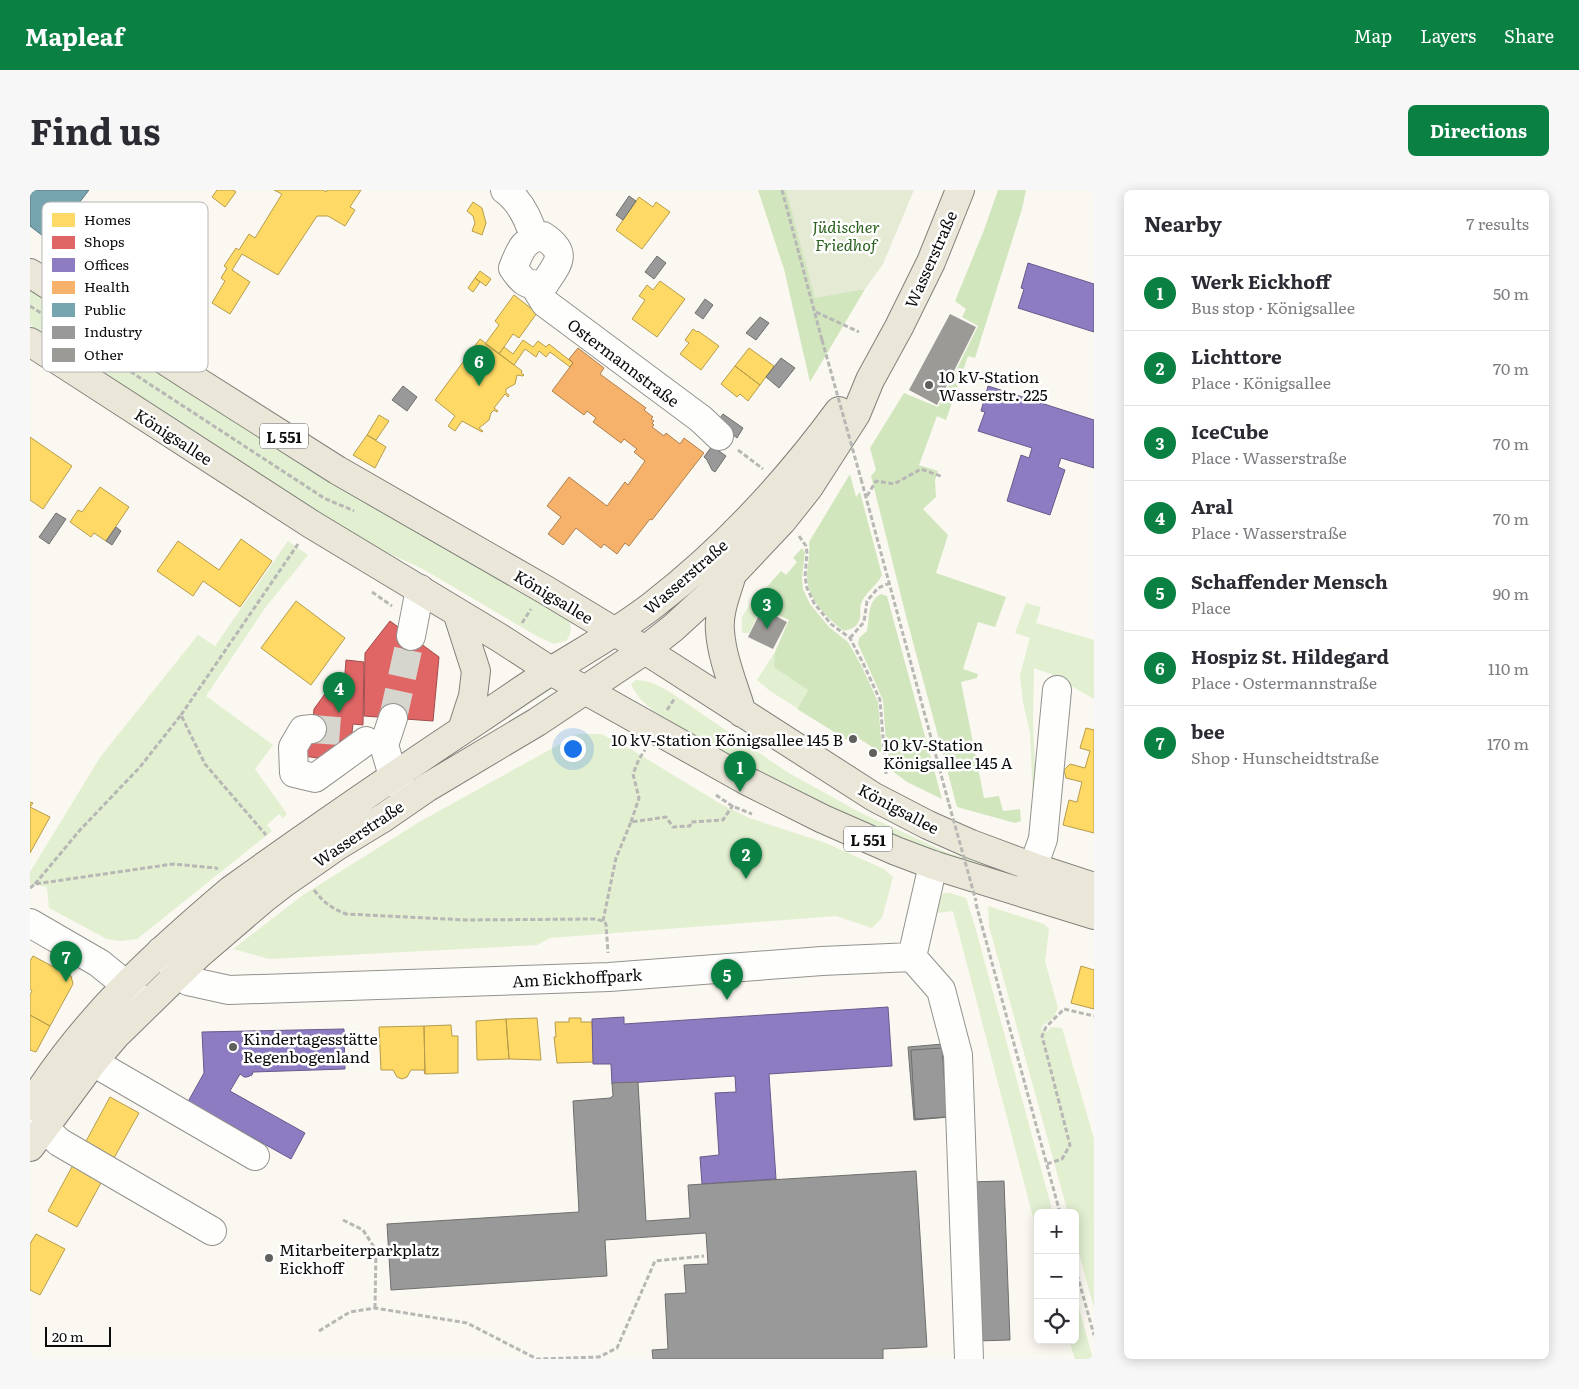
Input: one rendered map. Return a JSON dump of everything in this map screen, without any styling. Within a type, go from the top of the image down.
[{"type":"main road","name":"Wasserstraße","points":[[35,1127],[145,1006],[233,925],[284,883],[409,799],[537,722],[645,650],[674,628],[732,574],[810,487],[856,414],[870,380],[931,262],[960,190]]},
{"type":"main road","name":"Königsallee","points":[[30,273],[42,281]]},
{"type":"main road","name":"Königsallee","points":[[30,342],[42,350]]},
{"type":"main road","name":"Königsallee","points":[[76,372],[311,524],[420,589],[551,671],[747,781],[896,851],[1094,915]]},
{"type":"main road","name":"Königsallee","points":[[182,372],[338,470],[616,632],[882,801],[936,829],[1033,867],[1094,887]]},
{"type":"main road","name":"Wasserstraße","points":[[49,1075],[94,1018],[125,984],[231,890],[393,776],[551,671],[616,632],[667,594],[708,558],[753,514],[793,470],[843,405],[870,380]]},
{"type":"main road","name":"Wasserstraße","points":[[732,574],[723,606],[720,629],[727,665],[742,713]]},
{"type":"main road","points":[[457,612],[476,671],[473,696],[462,730]]},
{"type":"street","name":"Ostermannstraße","points":[[505,190],[529,220],[534,237],[523,245],[513,268],[522,281],[534,285],[544,303],[701,419],[719,436]]},
{"type":"street","points":[[411,636],[420,589]]},
{"type":"street","points":[[1033,867],[1043,839],[1057,690]]},
{"type":"street","points":[[312,729],[303,730],[293,747],[294,773],[315,778],[393,718]]},
{"type":"street","points":[[359,743],[393,776],[409,799]]},
{"type":"street","points":[[933,864],[912,957],[941,990],[958,1055],[969,1359]]},
{"type":"street","points":[[30,923],[99,963],[125,984],[145,1006]]},
{"type":"street","name":"Am Eickhoffpark","points":[[161,951],[188,981],[229,990],[609,977],[822,961],[912,957]]},
{"type":"street","points":[[93,1062],[255,1156]]},
{"type":"street","points":[[49,1075],[38,1106],[38,1117],[35,1127],[212,1230]]},
{"type":"path","points":[[782,190],[822,340],[867,496],[1059,1209]]},
{"type":"path","points":[[815,312],[858,332]]},
{"type":"path","points":[[867,496],[876,481],[894,484],[922,469],[943,477]]},
{"type":"path","points":[[30,888],[80,830],[140,767],[182,715],[311,524]]},
{"type":"path","points":[[798,535],[806,546],[805,577],[807,588],[814,603],[831,624],[850,638],[880,700],[886,774]]},
{"type":"path","points":[[850,638],[864,622],[867,601],[878,588],[890,584]]},
{"type":"path","points":[[519,628],[533,605]]},
{"type":"path","points":[[182,715],[206,764],[266,835]]},
{"type":"path","points":[[602,921],[616,858],[639,798],[633,774],[639,759],[656,730]]},
{"type":"path","points":[[631,822],[666,817],[673,827],[690,826],[691,822],[723,820],[738,798]]},
{"type":"path","points":[[35,884],[173,864],[216,868],[220,872]]},
{"type":"path","points":[[299,872],[323,902],[346,914],[466,920],[596,919],[602,921],[606,924],[609,977]]},
{"type":"path","points":[[1047,1164],[1062,1159],[1070,1145],[1042,1036],[1046,1027],[1064,1008],[1094,1016]]},
{"type":"path","points":[[343,1220],[363,1230],[376,1250],[375,1308]]},
{"type":"path","points":[[376,1250],[389,1252]]},
{"type":"path","points":[[319,1331],[350,1312],[375,1308],[467,1323],[536,1359],[600,1357],[617,1348],[655,1261],[704,1256]]},
{"type":"path","points":[[1079,1281],[1094,1335]]},
{"type":"green space","points":[[758,190],[790,190],[815,297],[865,289],[810,382],[784,269]]},
{"type":"green space","name":"Jüdischer Friedhof","points":[[786,190],[914,190],[883,264],[865,289],[815,298]]},
{"type":"green space","points":[[998,190],[1026,190],[1022,209],[975,358],[968,356],[946,420],[937,416],[919,465],[938,471],[935,480],[936,497],[923,509],[948,535],[936,573],[1006,597],[995,627],[978,622],[963,669],[978,674],[977,678],[961,682],[984,798],[999,796],[1003,811],[1020,809],[1021,821],[1015,823],[957,807],[871,476],[876,470],[870,448],[904,393],[938,407],[978,326],[962,317],[966,309],[955,301]]},
{"type":"green space","points":[[30,285],[42,292],[42,333],[30,325]]},
{"type":"green space","points":[[103,372],[171,372],[563,613],[568,620],[571,630],[570,634],[566,641],[554,644],[535,635],[421,568],[370,545]]},
{"type":"green space","points":[[850,474],[856,497],[860,492],[882,575],[863,600],[858,623],[853,628],[844,631],[830,620],[818,606],[810,591],[807,574],[809,542]]},
{"type":"green space","points":[[288,541],[308,555],[265,608],[206,696],[273,745],[255,769],[287,814],[283,818],[279,814],[267,825],[272,831],[137,939],[120,941],[107,939],[49,908],[47,887],[30,884],[30,872],[101,756],[198,635],[215,646]]},
{"type":"green space","points":[[802,548],[805,552],[802,577],[803,589],[810,604],[829,627],[848,642],[878,702],[882,751],[880,752],[852,734],[847,740],[797,709],[808,690],[774,667],[775,652],[789,620],[762,607],[759,600],[765,589],[781,571],[786,575],[797,562],[793,558]]},
{"type":"green space","points":[[765,589],[759,600],[762,607],[749,633],[742,633],[742,617],[751,603]]},
{"type":"green space","points":[[881,594],[887,596],[942,799],[907,782],[891,770],[886,742],[883,700],[858,644],[859,638],[867,631],[871,605]]},
{"type":"green space","points":[[1026,603],[1041,607],[1036,623],[1094,640],[1094,699],[1051,674],[1034,668],[1033,725],[1038,819],[1034,821],[1030,733],[1023,702],[1020,675],[1030,638],[1015,633]]},
{"type":"green space","points":[[775,652],[775,667],[808,690],[797,708],[770,691],[757,680]]},
{"type":"green space","points":[[636,680],[650,682],[670,692],[787,772],[859,812],[946,852],[1094,898],[1094,904],[983,869],[917,845],[860,821],[804,794],[670,723],[657,714],[637,694],[631,684]]},
{"type":"green space","points":[[578,734],[601,734],[624,745],[719,803],[749,818],[823,842],[884,869],[893,877],[882,918],[872,928],[836,916],[550,938],[537,945],[269,959],[233,949],[303,895],[421,821]]},
{"type":"green space","points":[[943,893],[950,893],[966,898],[976,930],[1052,1209],[1034,1209],[1034,1221],[953,911],[937,913]]},
{"type":"green space","points":[[988,906],[1044,924],[1049,929],[1045,961],[1058,1008],[1054,1017],[1043,1025],[1041,1029],[1047,1032],[1051,1027],[1062,1028],[1094,1139],[1094,1308],[1079,1254],[1079,1209],[1067,1209],[989,926]]},
{"type":"green space","points":[[1079,1308],[1093,1359],[1075,1359],[1070,1344],[1079,1344]]},
{"type":"building: Homes","points":[[217,190],[233,190],[236,192],[225,207],[212,197]]},
{"type":"building: Homes","points":[[274,190],[323,190],[326,192],[327,190],[361,190],[350,207],[355,210],[345,226],[328,216],[317,216],[278,275],[242,254],[232,270],[250,282],[230,314],[212,303],[225,281],[221,278],[227,268],[224,266],[236,248],[239,250],[249,234],[255,238],[282,194]]},
{"type":"building: Homes","points":[[639,197],[653,207],[656,202],[670,212],[642,249],[616,230]]},
{"type":"building: Homes","points":[[473,202],[482,208],[486,223],[482,235],[472,231],[475,223],[473,216],[467,211]]},
{"type":"building: Homes","points":[[480,271],[491,279],[486,286],[475,278]]},
{"type":"building: Homes","points":[[475,278],[480,282],[473,292],[468,288]]},
{"type":"building: Homes","points":[[660,281],[685,299],[657,337],[632,319],[645,300],[639,296],[647,285],[653,290]]},
{"type":"building: Homes","points":[[514,295],[537,313],[519,338],[513,334],[499,354],[485,344],[499,325],[495,321]]},
{"type":"building: Homes","points":[[693,329],[719,346],[701,370],[680,354],[689,343],[685,340]]},
{"type":"building: Homes","points":[[480,339],[522,371],[521,373],[524,375],[517,375],[515,384],[506,389],[508,397],[505,394],[494,408],[498,411],[494,410],[489,420],[479,428],[482,432],[462,421],[455,431],[448,426],[455,416],[435,400]]},
{"type":"building: Homes","points":[[523,340],[533,347],[538,341],[546,347],[549,344],[573,363],[570,367],[550,352],[546,357],[539,351],[536,357],[525,349],[514,365],[499,354],[504,347],[513,354]]},
{"type":"building: Homes","points":[[749,348],[774,366],[760,385],[735,366]]},
{"type":"building: Homes","points":[[735,366],[760,385],[748,401],[740,394],[737,397],[721,384]]},
{"type":"building: Homes","points":[[379,415],[389,421],[376,440],[367,435]]},
{"type":"building: Homes","points":[[367,435],[386,447],[375,468],[353,455]]},
{"type":"building: Homes","points":[[30,437],[72,466],[43,509],[30,500]]},
{"type":"building: Homes","points":[[100,487],[129,507],[106,541],[94,533],[91,537],[70,522],[78,510],[82,512]]},
{"type":"building: Homes","points":[[241,539],[272,561],[240,607],[203,581],[193,596],[157,571],[178,541],[219,570]]},
{"type":"building: Homes","points":[[296,601],[345,638],[311,685],[261,648]]},
{"type":"building: Homes","points":[[1086,728],[1094,730],[1094,833],[1063,825],[1069,800],[1077,802],[1082,782],[1066,778],[1064,770],[1070,764],[1085,768],[1090,751],[1080,748]]},
{"type":"building: Homes","points":[[30,807],[50,817],[30,853]]},
{"type":"building: Homes","points":[[33,956],[71,976],[73,984],[50,1026],[30,1015],[30,995],[32,991],[30,989],[30,961]]},
{"type":"building: Homes","points":[[1081,966],[1094,970],[1094,1009],[1071,1003]]},
{"type":"building: Homes","points":[[30,1015],[50,1026],[36,1052],[30,1050]]},
{"type":"building: Homes","points":[[537,1018],[541,1060],[509,1059],[506,1019]]},
{"type":"building: Homes","points":[[569,1018],[581,1018],[581,1022],[592,1022],[594,1062],[557,1063],[554,1037],[556,1037],[555,1022],[569,1022]]},
{"type":"building: Homes","points":[[506,1019],[509,1059],[477,1060],[476,1021]]},
{"type":"building: Homes","points":[[451,1025],[452,1036],[458,1036],[458,1073],[425,1074],[424,1026]]},
{"type":"building: Homes","points":[[424,1026],[425,1074],[424,1070],[411,1070],[407,1077],[402,1079],[397,1077],[393,1070],[381,1070],[379,1027]]},
{"type":"building: Homes","points":[[110,1097],[139,1113],[114,1158],[85,1143]]},
{"type":"building: Homes","points":[[73,1165],[102,1181],[77,1227],[48,1211]]},
{"type":"building: Homes","points":[[36,1234],[65,1249],[40,1295],[30,1290],[30,1244]]},
{"type":"building: Shops","points":[[390,621],[439,657],[433,721],[364,716],[365,653]]},
{"type":"building: Shops","points":[[346,660],[364,662],[363,725],[353,724],[351,741],[340,741],[339,756],[333,760],[303,756],[312,729],[314,709],[332,684],[344,685]]},
{"type":"building: Offices","points":[[1028,263],[1094,284],[1094,332],[1018,308],[1024,289],[1021,288]]},
{"type":"building: Offices","points":[[988,386],[1094,420],[1094,468],[1061,458],[1058,467],[1065,470],[1050,515],[1007,501],[1021,455],[1029,458],[1032,448],[978,431],[985,412],[981,411]]},
{"type":"building: Offices","points":[[888,1007],[892,1066],[769,1074],[776,1179],[702,1184],[700,1157],[719,1155],[715,1093],[736,1092],[735,1076],[612,1084],[611,1064],[593,1064],[592,1019],[624,1017],[624,1024]]},
{"type":"building: Offices","points":[[344,1029],[345,1069],[253,1072],[252,1075],[247,1077],[240,1074],[230,1091],[305,1133],[291,1159],[216,1117],[212,1123],[185,1107],[204,1073],[202,1032]]},
{"type":"building: Health","points":[[578,348],[604,368],[600,374],[646,408],[644,410],[653,417],[651,419],[654,421],[652,423],[654,425],[652,427],[664,436],[666,433],[680,444],[684,438],[704,453],[652,520],[650,519],[629,546],[625,543],[617,554],[604,544],[601,548],[576,528],[563,545],[548,534],[561,517],[547,506],[569,477],[607,506],[625,482],[628,485],[645,461],[634,452],[637,449],[624,439],[621,443],[593,422],[596,418],[587,411],[584,415],[552,391],[573,363],[569,359]]},
{"type":"building: Public","points":[[30,190],[89,190],[80,202],[42,202],[42,235],[30,226]]},
{"type":"building: Industry","points":[[629,196],[636,201],[623,220],[616,215]]},
{"type":"building: Industry","points":[[657,256],[666,263],[654,279],[645,272]]},
{"type":"building: Industry","points":[[705,299],[713,305],[703,319],[695,313]]},
{"type":"building: Industry","points":[[760,317],[769,323],[756,340],[746,333]]},
{"type":"building: Industry","points":[[781,358],[795,368],[779,388],[766,377]]},
{"type":"building: Industry","points":[[403,386],[417,397],[407,411],[392,400]]},
{"type":"building: Industry","points":[[723,414],[743,428],[737,438],[717,422]]},
{"type":"building: Industry","points":[[712,446],[726,456],[715,472],[704,457]]},
{"type":"building: Industry","points":[[56,513],[66,519],[49,544],[39,537]]},
{"type":"building: Industry","points":[[116,527],[121,531],[112,545],[106,541]]},
{"type":"building: Industry","points":[[943,1044],[949,1117],[914,1120],[908,1047]]},
{"type":"building: Industry","points":[[942,1048],[947,1117],[915,1119],[911,1050]]},
{"type":"building: Industry","points":[[638,1082],[646,1221],[690,1218],[688,1185],[916,1171],[927,1347],[883,1349],[883,1359],[653,1359],[652,1350],[668,1349],[665,1294],[686,1293],[684,1265],[708,1264],[706,1233],[605,1240],[607,1276],[391,1290],[387,1224],[579,1212],[573,1101],[610,1098],[613,1096],[612,1083]]},
{"type":"building: Industry","points":[[1004,1181],[1010,1340],[976,1341],[970,1182]]},
{"type":"building: Other","points":[[950,314],[976,327],[937,405],[909,390]]},
{"type":"building: Other","points":[[762,609],[787,622],[773,649],[748,637]]},
{"type":"tunnel","points":[[393,718],[411,636]]},
{"type":"tunnel","points":[[312,729],[352,732]]},
{"type":"place","name":"10 kV-Station Wasserstr. 225","points":[[929,385]]},
{"type":"place","name":"Hospiz St. Hildegard","points":[[479,386]]},
{"type":"place","name":"IceCube","points":[[767,629]]},
{"type":"place","name":"Aral","points":[[339,713]]},
{"type":"place","name":"10 kV-Station Königsallee 145 B","points":[[853,739]]},
{"type":"place","name":"10 kV-Station Königsallee 145 A","points":[[873,753]]},
{"type":"place","name":"Werk Eickhoff","points":[[740,792]]},
{"type":"place","name":"Lichttore","points":[[746,879]]},
{"type":"place","name":"bee","points":[[66,982]]},
{"type":"place","name":"Schaffender Mensch","points":[[727,1000]]},
{"type":"place","name":"Kindertagesstätte Regenbogenland","points":[[233,1047]]},
{"type":"place","name":"Mitarbeiterparkplatz Eickhoff","points":[[269,1258]]}]
